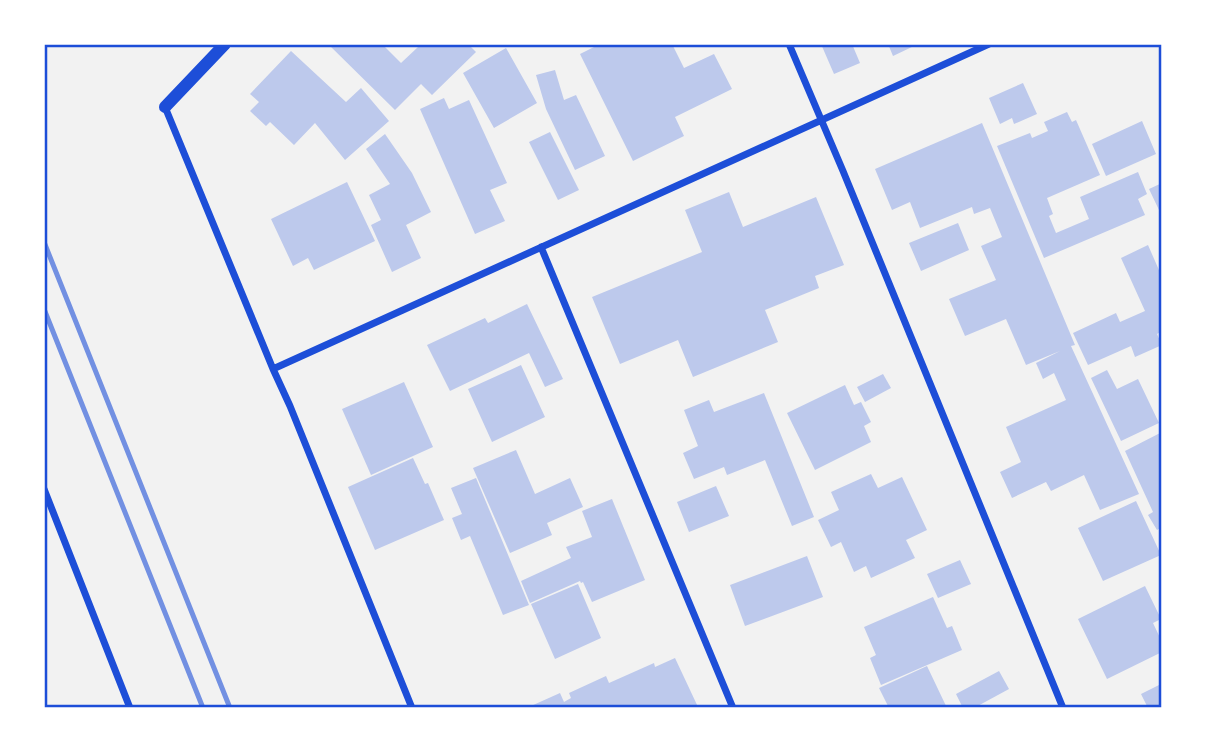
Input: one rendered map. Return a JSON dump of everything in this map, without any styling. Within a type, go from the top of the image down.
[{"type":"street","points":[[225,44],[165,107],[412,708]]},
{"type":"street","points":[[789,44],[1063,708]]},
{"type":"street","points":[[273,369],[989,44]]},
{"type":"street","points":[[541,247],[733,708]]},
{"type":"street","points":[[44,489],[130,708]]},
{"type":"building","points":[[328,44],[382,44],[401,63],[418,47],[414,44],[468,44],[476,52],[432,95],[421,84],[395,110]]},
{"type":"building","points":[[600,44],[672,44],[684,68],[714,54],[732,89],[675,117],[684,136],[633,161],[580,54]]},
{"type":"building","points":[[821,44],[852,44],[860,63],[834,74]]},
{"type":"building","points":[[888,44],[914,44],[914,46],[893,56]]},
{"type":"building","points":[[506,48],[537,103],[494,128],[463,73]]},
{"type":"building","points":[[291,51],[346,102],[361,88],[389,121],[345,160],[315,123],[294,145],[270,122],[266,126],[250,111],[259,102],[250,94]]},
{"type":"building","points":[[555,70],[564,100],[576,95],[605,156],[575,170],[546,109],[536,75]]},
{"type":"building","points":[[1023,83],[1037,114],[1014,124],[1012,118],[1000,124],[989,98]]},
{"type":"building","points":[[444,98],[449,109],[469,100],[507,183],[490,190],[505,221],[475,234],[420,109]]},
{"type":"building","points":[[1067,112],[1072,122],[1076,120],[1100,175],[1047,198],[1053,214],[1049,216],[1056,233],[1089,219],[1080,197],[1138,172],[1147,194],[1138,199],[1145,215],[1044,258],[997,146],[1030,133],[1032,138],[1048,131],[1044,122]]},
{"type":"building","points":[[1142,121],[1156,154],[1106,176],[1092,144]]},
{"type":"building","points":[[982,123],[1075,345],[1071,346],[1139,494],[1100,510],[1084,475],[1051,491],[1046,482],[1012,498],[1000,472],[1021,462],[1006,427],[1066,400],[1054,373],[1043,379],[1036,363],[1060,351],[1026,365],[1006,319],[965,336],[949,299],[996,280],[981,246],[1002,237],[990,208],[974,214],[972,207],[920,228],[910,202],[892,210],[875,169]]},
{"type":"building","points":[[550,132],[579,190],[558,200],[529,142]]},
{"type":"building","points":[[385,134],[412,173],[431,212],[406,225],[421,258],[392,272],[371,225],[381,220],[369,195],[390,184],[366,149]]},
{"type":"building","points":[[347,182],[375,241],[314,270],[308,258],[293,266],[271,219]]},
{"type":"building","points":[[1162,183],[1162,208],[1159,210],[1149,189]]},
{"type":"building","points":[[729,192],[743,227],[816,197],[844,265],[815,276],[819,288],[765,310],[778,342],[693,377],[678,340],[620,364],[592,297],[702,252],[685,210]]},
{"type":"building","points":[[958,223],[969,250],[921,271],[909,243]]},
{"type":"building","points":[[1148,245],[1162,277],[1162,331],[1157,334],[1162,345],[1135,357],[1131,346],[1088,365],[1073,333],[1116,313],[1120,322],[1145,311],[1121,258]]},
{"type":"building","points":[[527,304],[563,379],[545,387],[529,353],[450,391],[427,345],[485,318],[488,323]]},
{"type":"building","points":[[521,365],[545,417],[492,442],[468,389]]},
{"type":"building","points":[[1107,370],[1117,389],[1138,379],[1159,423],[1121,441],[1091,378]]},
{"type":"building","points":[[883,374],[891,388],[865,402],[857,387]]},
{"type":"building","points":[[404,382],[433,447],[371,475],[342,409]]},
{"type":"building","points":[[845,385],[854,405],[861,402],[871,422],[864,426],[871,442],[815,470],[787,413]]},
{"type":"building","points":[[764,393],[814,517],[792,526],[765,460],[727,475],[724,467],[694,479],[683,453],[698,446],[684,410],[709,400],[714,412]]},
{"type":"building","points":[[1162,432],[1162,527],[1157,530],[1148,515],[1153,512],[1125,451]]},
{"type":"building","points":[[516,450],[535,494],[570,478],[583,507],[547,523],[552,535],[510,553],[473,468]]},
{"type":"building","points":[[413,458],[425,484],[428,483],[444,520],[375,550],[348,487]]},
{"type":"building","points":[[871,474],[878,488],[902,477],[927,530],[906,540],[915,558],[871,578],[866,566],[854,572],[841,542],[831,547],[818,520],[839,510],[831,492]]},
{"type":"building","points":[[476,478],[529,605],[503,615],[470,536],[461,540],[452,518],[462,514],[451,488]]},
{"type":"building","points":[[716,486],[729,516],[689,532],[677,502]]},
{"type":"building","points":[[612,499],[645,580],[592,602],[583,582],[580,581],[530,603],[521,581],[571,558],[566,547],[592,537],[582,511]]},
{"type":"building","points":[[1136,501],[1161,555],[1103,581],[1078,528]]},
{"type":"building","points":[[807,556],[823,597],[745,626],[730,585]]},
{"type":"building","points":[[960,560],[971,584],[938,598],[927,574]]},
{"type":"building","points":[[578,584],[601,638],[555,659],[531,604]]},
{"type":"building","points":[[1145,586],[1161,619],[1153,623],[1162,642],[1162,652],[1107,679],[1078,619]]},
{"type":"building","points":[[933,597],[947,628],[952,626],[962,650],[881,685],[870,658],[876,655],[864,627]]},
{"type":"building","points":[[675,658],[698,707],[531,706],[560,693],[564,702],[571,698],[569,693],[606,676],[609,683],[654,663],[655,667]]},
{"type":"building","points":[[927,666],[947,708],[889,708],[879,688]]},
{"type":"building","points":[[999,671],[1009,689],[974,708],[963,708],[956,694]]},
{"type":"building","points":[[1161,684],[1162,708],[1142,708],[1147,706],[1141,694]]},
{"type":"railway","points":[[44,242],[230,708]]},
{"type":"railway","points":[[44,309],[203,708]]}]
